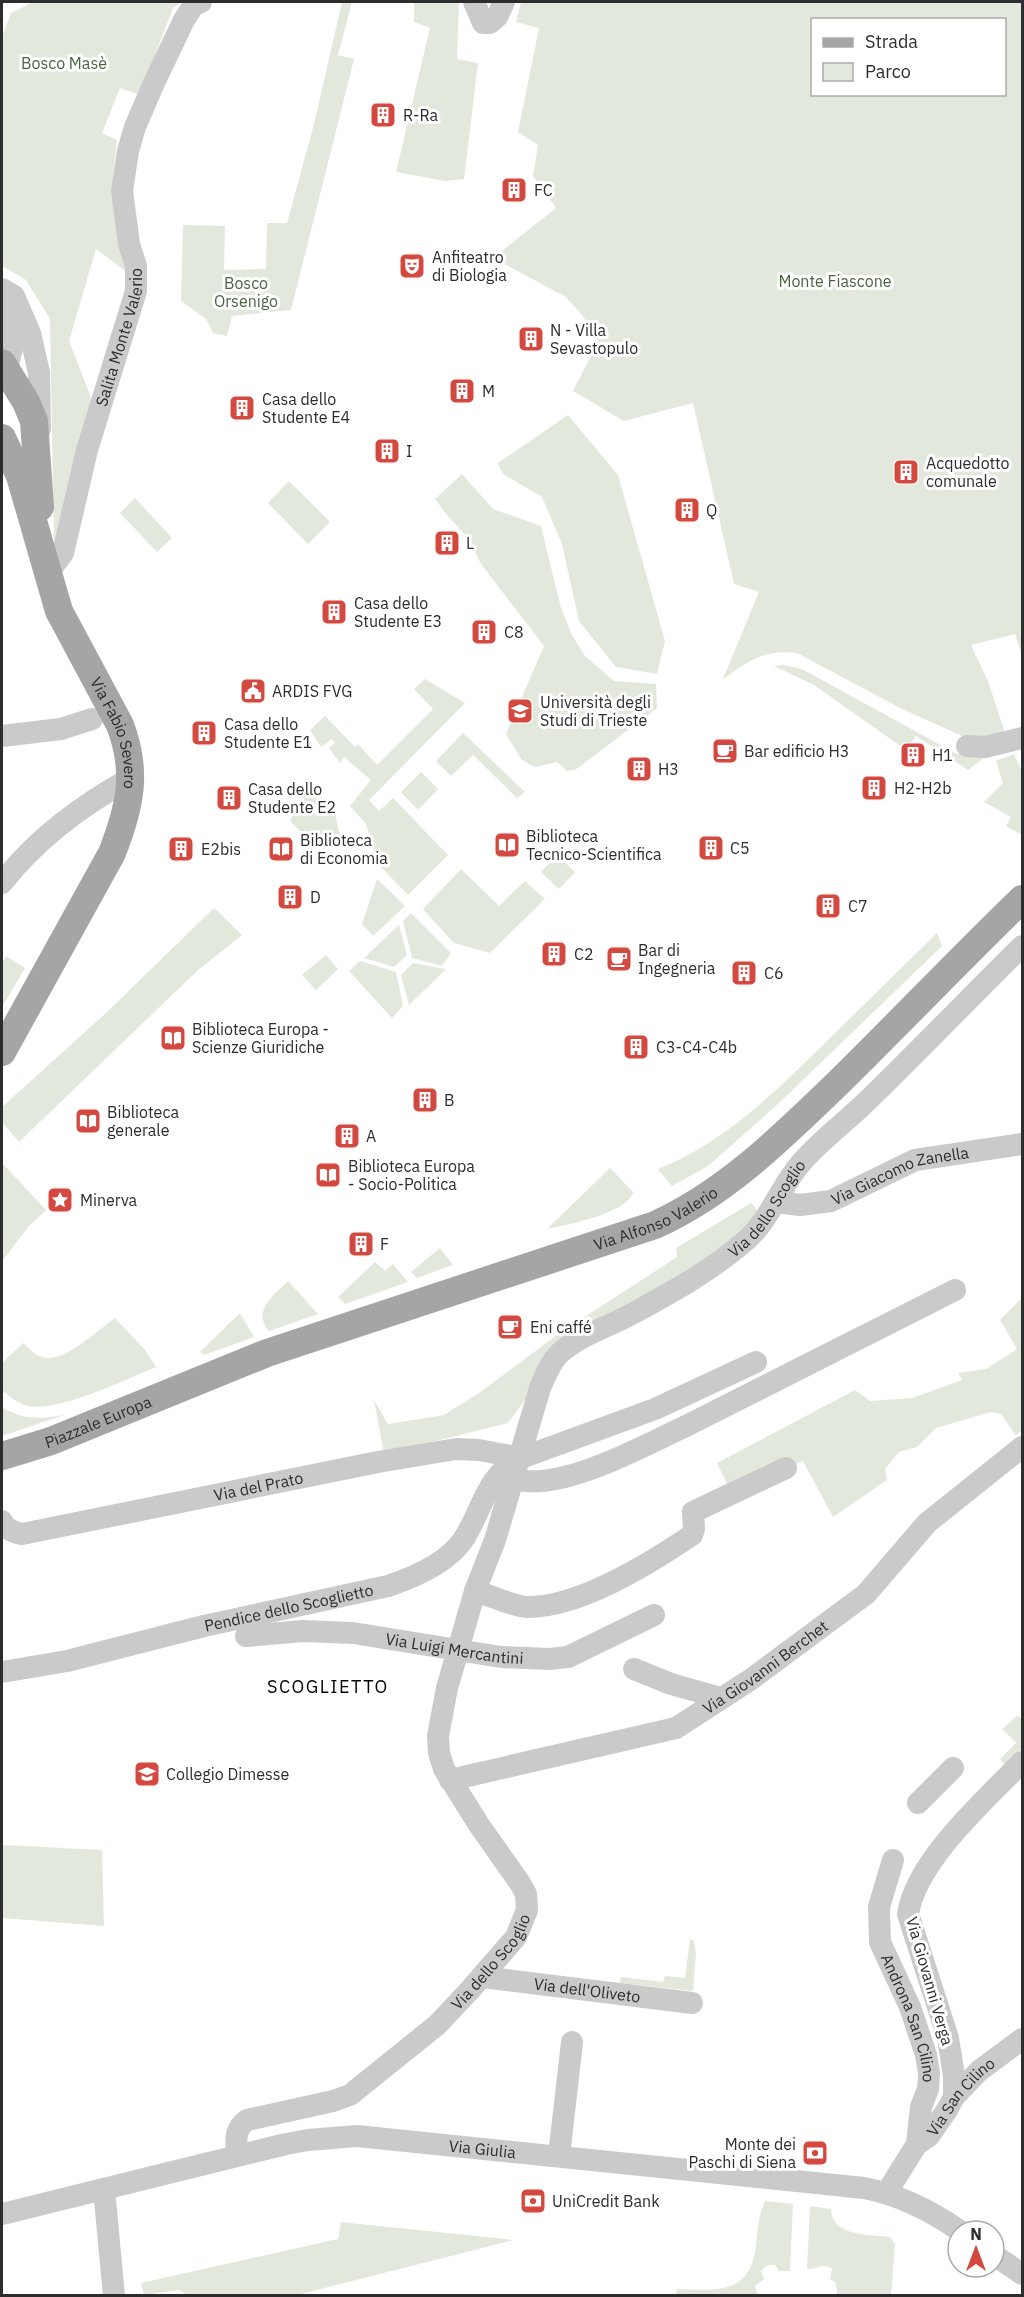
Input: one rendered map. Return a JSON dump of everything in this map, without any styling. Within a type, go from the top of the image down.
[{"type":"main road","name":"Via Fabio Severo","points":[[3,369],[34,421],[20,475]]},
{"type":"main road","points":[[2,421],[15,428],[24,438],[20,475]]},
{"type":"main road","name":"Via Fabio Severo","points":[[2,438],[20,475],[58,611],[120,724],[128,750],[131,778],[124,819],[112,853],[2,1052]]},
{"type":"main road","name":"Via Alfonso Valerio","points":[[194,1382],[267,1353],[654,1225],[688,1210],[718,1190],[806,1115],[1023,899]]},
{"type":"main road","name":"Piazzale Europa","points":[[2,1456],[51,1441],[194,1382]]},
{"type":"street","name":"Salita Monte Valerio","points":[[47,574],[63,553],[87,450],[136,291],[136,266],[126,227],[122,191],[128,151],[148,95],[183,20],[193,6],[201,2]]},
{"type":"street","points":[[474,2],[483,23],[490,23],[497,17],[504,2]]},
{"type":"street","points":[[4,297],[14,296],[30,333],[39,383],[41,413],[20,475]]},
{"type":"street","points":[[2,327],[4,297]]},
{"type":"street","points":[[3,369],[12,353],[15,334],[4,297]]},
{"type":"street","points":[[3,369],[15,367],[24,358],[30,333]]},
{"type":"street","points":[[2,736],[61,729],[92,719]]},
{"type":"street","points":[[967,746],[985,747],[1023,738]]},
{"type":"street","points":[[2,883],[19,860],[58,825],[95,798],[131,778]]},
{"type":"street","name":"Via dello Scoglio","points":[[237,2155],[236,2140],[240,2125],[247,2120],[333,2101],[350,2095],[436,2025],[516,1937],[527,1910],[526,1894],[450,1780],[439,1753],[438,1736],[445,1696],[475,1591],[495,1540],[540,1389],[559,1354],[576,1341],[629,1315],[724,1258],[744,1243],[761,1226],[787,1182],[802,1162],[866,1102],[1023,946]]},
{"type":"street","name":"Via Giacomo Zanella","points":[[777,1202],[800,1205],[831,1201],[915,1160],[1023,1144]]},
{"type":"street","points":[[514,1480],[541,1481],[561,1478],[641,1447],[955,1290]]},
{"type":"street","points":[[521,1458],[655,1409],[756,1362]]},
{"type":"street","name":"Via Giovanni Berchet","points":[[450,1780],[676,1728],[750,1680],[866,1594],[927,1523],[1023,1447]]},
{"type":"street","name":"Via del Prato","points":[[2,1521],[15,1533],[22,1534],[378,1462],[456,1449],[479,1450],[521,1458]]},
{"type":"street","name":"Pendice dello Scoglietto","points":[[2,1672],[68,1661],[204,1626],[402,1582],[442,1560],[462,1542],[494,1478],[506,1465],[521,1458]]},
{"type":"street","points":[[475,1591],[526,1607],[556,1604],[593,1590],[654,1560],[692,1535],[693,1512],[786,1468]]},
{"type":"street","name":"Via Luigi Mercantini","points":[[246,1636],[303,1632],[354,1633],[501,1657],[549,1659],[568,1657],[654,1615]]},
{"type":"street","points":[[634,1669],[671,1684],[722,1698]]},
{"type":"street","name":"Via Giovanni Verga","points":[[954,2097],[951,2055],[908,1914],[910,1899],[932,1861],[981,1805],[1023,1762]]},
{"type":"street","points":[[918,1803],[953,1768]]},
{"type":"street","name":"Androna San Cilino","points":[[893,1860],[879,1907],[880,1942],[910,2007],[926,2055],[929,2073],[928,2089],[921,2107],[917,2144]]},
{"type":"street","name":"Via dell'Oliveto","points":[[482,1977],[692,2003]]},
{"type":"street","name":"Via San Cilino","points":[[887,2192],[917,2144],[929,2136],[954,2097],[979,2071],[1023,2039]]},
{"type":"street","points":[[559,2156],[572,2042]]},
{"type":"street","name":"Via Giulia","points":[[2,2214],[309,2139],[357,2136],[841,2185],[887,2192],[925,2208],[946,2222]]},
{"type":"street","points":[[104,2189],[114,2295]]},
{"type":"street","points":[[1006,2263],[1023,2274]]},
{"type":"green space","name":"Bosco Masè","points":[[33,2],[181,2],[173,8],[140,95],[120,88],[102,133],[117,140],[111,193],[127,272],[96,249],[69,341],[92,400],[54,544],[50,319],[26,280],[2,266],[2,37],[11,13]]},
{"type":"green space","name":"Bosco Orsenigo","points":[[342,2],[352,2],[338,55],[354,59],[291,310],[232,316],[227,336],[213,333],[206,319],[181,301],[183,225],[225,226],[224,270],[266,269],[267,223],[287,223],[314,124]]},
{"type":"green space","points":[[414,2],[459,2],[457,59],[478,63],[464,179],[445,181],[396,172],[430,28],[414,22]]},
{"type":"green space","name":"Monte Fiascone","points":[[521,2],[1022,2],[1022,656],[1015,634],[971,645],[988,681],[1005,733],[969,739],[902,709],[797,653],[775,653],[757,658],[723,679],[759,592],[734,584],[693,403],[624,421],[573,391],[598,342],[583,316],[566,297],[493,258],[556,208],[533,176],[538,145],[518,132],[539,28],[516,22]]},
{"type":"green space","points":[[568,415],[618,475],[665,641],[657,674],[616,667],[579,621],[562,544],[542,497],[503,474],[498,463]]},
{"type":"green space","points":[[462,474],[493,509],[541,526],[561,608],[572,635],[585,656],[614,681],[656,684],[657,708],[575,770],[567,771],[557,762],[535,767],[522,760],[506,734],[544,646],[481,564],[468,538],[435,499]]},
{"type":"green space","points":[[289,481],[330,522],[308,544],[268,503]]},
{"type":"green space","points":[[135,498],[172,538],[157,552],[120,513]]},
{"type":"green space","points":[[784,665],[802,669],[957,754],[988,755],[968,770],[916,736],[906,750],[814,685],[774,666]]},
{"type":"green space","points":[[425,679],[465,703],[369,800],[379,811],[393,798],[448,855],[408,895],[377,863],[366,824],[350,806],[371,780],[344,757],[340,763],[329,748],[335,743],[332,739],[321,747],[310,730],[325,716],[355,747],[358,744],[377,765],[433,709],[414,689]]},
{"type":"green space","points":[[463,733],[525,792],[517,798],[473,755],[451,776],[436,761]]},
{"type":"green space","points":[[1014,754],[1022,772],[1022,835],[1006,826],[1011,817],[984,802],[1003,783],[996,761]]},
{"type":"green space","points":[[421,772],[438,789],[418,810],[401,792]]},
{"type":"green space","points":[[308,787],[333,806],[340,835],[321,852],[290,821]]},
{"type":"green space","points":[[557,855],[575,872],[559,889],[541,872]]},
{"type":"green space","points":[[461,869],[499,906],[525,881],[545,899],[490,953],[454,943],[423,909]]},
{"type":"green space","points":[[377,879],[405,906],[373,936],[362,924]]},
{"type":"green space","points":[[214,908],[242,935],[197,971],[19,1142],[2,1122],[2,1107],[106,1013]]},
{"type":"green space","points":[[411,913],[451,953],[442,966],[412,958],[403,921]]},
{"type":"green space","points":[[399,925],[407,955],[394,967],[364,958]]},
{"type":"green space","points":[[937,933],[942,946],[778,1104],[708,1166],[672,1186],[658,1169],[705,1145],[748,1115]]},
{"type":"green space","points":[[326,955],[338,969],[316,990],[302,975]]},
{"type":"green space","points":[[6,956],[25,968],[2,1007],[2,963]]},
{"type":"green space","points":[[360,961],[396,972],[403,1006],[392,1018],[349,971]]},
{"type":"green space","points":[[413,963],[446,969],[409,1005],[401,975]]},
{"type":"green space","points":[[2,1163],[46,1210],[29,1226],[2,1261]]},
{"type":"green space","points":[[610,1168],[633,1192],[629,1199],[609,1212],[596,1217],[547,1229]]},
{"type":"green space","points":[[751,1203],[760,1214],[717,1254],[634,1304],[576,1331],[508,1423],[384,1454],[374,1400],[388,1424],[444,1415],[479,1393],[557,1335],[677,1257],[676,1248]]},
{"type":"green space","points":[[440,1248],[453,1265],[417,1278],[411,1272]]},
{"type":"green space","points":[[375,1262],[385,1271],[393,1264],[408,1282],[345,1304],[338,1297]]},
{"type":"green space","points":[[288,1281],[318,1314],[269,1331],[264,1324],[263,1311],[271,1298]]},
{"type":"green space","points":[[1022,1298],[1022,1430],[1016,1436],[1001,1414],[991,1412],[936,1428],[917,1447],[899,1452],[885,1469],[887,1480],[833,1517],[803,1461],[732,1494],[717,1463],[855,1390],[870,1401],[912,1398],[962,1380],[958,1373],[986,1369],[1017,1349],[1000,1320]]},
{"type":"green space","points":[[240,1313],[254,1337],[204,1355],[200,1352]]},
{"type":"green space","points":[[115,1318],[145,1350],[156,1367],[109,1387],[53,1405],[38,1407],[25,1405],[2,1390],[2,1363],[23,1343],[39,1356],[54,1357],[73,1349]]},
{"type":"green space","points":[[2,1407],[18,1415],[33,1418],[67,1414],[2,1436]]},
{"type":"green space","points":[[1018,1715],[1022,1720],[1022,1749],[1006,1766],[1000,1759],[1016,1743],[1002,1729]]},
{"type":"green space","points":[[2,1845],[102,1850],[104,1926],[2,1918]]},
{"type":"green space","points":[[690,1939],[694,1941],[696,1954],[693,1991],[620,1983],[621,1977],[663,1982],[665,1976],[685,1978]]},
{"type":"green space","points":[[765,2201],[793,2204],[790,2271],[779,2271],[775,2265],[764,2268],[761,2271],[764,2279],[755,2286],[758,2295],[676,2295],[677,2289],[702,2290],[726,2287],[736,2283],[744,2276],[751,2266],[755,2252],[759,2220]]},
{"type":"green space","points":[[810,2206],[831,2209],[833,2218],[844,2229],[862,2234],[890,2237],[895,2244],[891,2295],[836,2295],[835,2282],[830,2279],[832,2269],[822,2266],[807,2269]]},
{"type":"green space","points":[[341,2222],[514,2240],[297,2295],[187,2296],[180,2290],[144,2295],[141,2283],[338,2239]]},
{"type":"place","name":"R-Ra","points":[[383,115]]},
{"type":"place","name":"FC","points":[[514,190]]},
{"type":"place","name":"Anfiteatro di Biologia","points":[[412,266]]},
{"type":"place","name":"N - Villa Sevastopulo","points":[[531,339]]},
{"type":"place","name":"M","points":[[462,391]]},
{"type":"place","name":"Casa dello Studente E4","points":[[242,408]]},
{"type":"place","name":"I","points":[[387,451]]},
{"type":"place","name":"Acquedotto comunale","points":[[906,472]]},
{"type":"place","name":"Q","points":[[687,510]]},
{"type":"place","name":"L","points":[[447,543]]},
{"type":"place","name":"Casa dello Studente E3","points":[[334,612]]},
{"type":"place","name":"C8","points":[[484,632]]},
{"type":"place","name":"ARDIS FVG","points":[[253,691]]},
{"type":"place","name":"Università degli Studi di Trieste","points":[[520,711]]},
{"type":"place","name":"Casa dello Studente E1","points":[[204,733]]},
{"type":"place","name":"Bar edificio H3","points":[[725,751]]},
{"type":"place","name":"H1","points":[[913,755]]},
{"type":"place","name":"H3","points":[[639,769]]},
{"type":"place","name":"H2-H2b","points":[[874,788]]},
{"type":"place","name":"Casa dello Studente E2","points":[[229,798]]},
{"type":"place","name":"Biblioteca Tecnico-Scientifica","points":[[507,845]]},
{"type":"place","name":"C5","points":[[711,848]]},
{"type":"place","name":"E2bis","points":[[181,849]]},
{"type":"place","name":"Biblioteca di Economia","points":[[281,849]]},
{"type":"place","name":"D","points":[[290,897]]},
{"type":"place","name":"C7","points":[[828,906]]},
{"type":"place","name":"C2","points":[[554,954]]},
{"type":"place","name":"Bar di Ingegneria","points":[[619,959]]},
{"type":"place","name":"C6","points":[[744,973]]},
{"type":"place","name":"Biblioteca Europa - Scienze Giuridiche","points":[[173,1038]]},
{"type":"place","name":"C3-C4-C4b","points":[[636,1047]]},
{"type":"place","name":"B","points":[[425,1100]]},
{"type":"place","name":"Biblioteca generale","points":[[88,1121]]},
{"type":"place","name":"A","points":[[347,1136]]},
{"type":"place","name":"Biblioteca Europa - Socio-Politica","points":[[328,1175]]},
{"type":"place","name":"Minerva","points":[[60,1200]]},
{"type":"place","name":"F","points":[[361,1244]]},
{"type":"place","name":"Eni caffé","points":[[510,1327]]},
{"type":"place","name":"Collegio Dimesse","points":[[147,1774]]},
{"type":"place","name":"Monte dei Paschi di Siena","points":[[815,2153]]},
{"type":"place","name":"UniCredit Bank","points":[[533,2201]]},
{"type":"district","name":"SCOGLIETTO","points":[[328,1686]]}]
